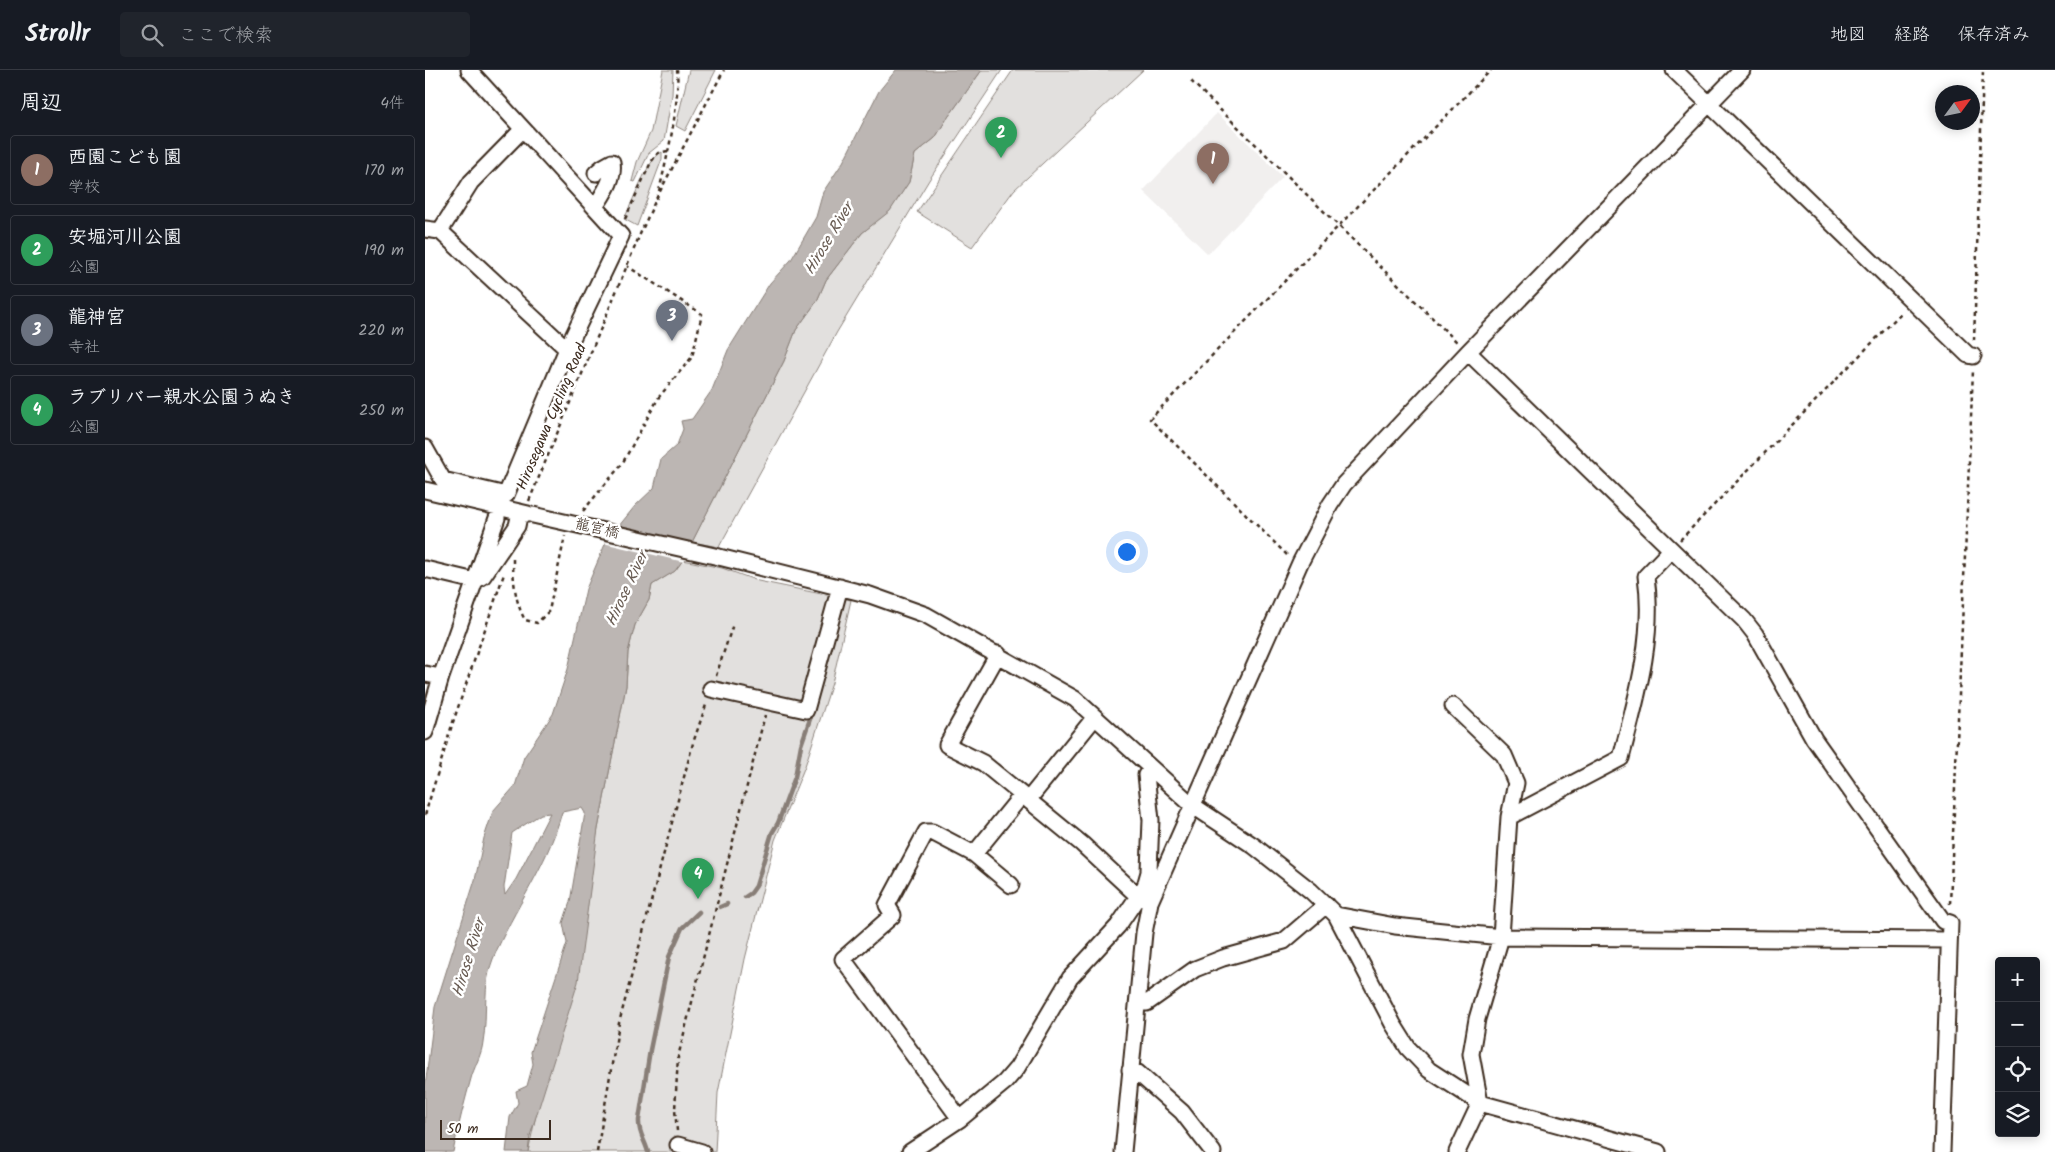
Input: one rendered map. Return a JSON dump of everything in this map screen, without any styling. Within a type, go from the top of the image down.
[{"type":"street","points":[[425,448],[443,480],[506,495],[567,349],[621,236],[469,70]]},
{"type":"street","points":[[1674,70],[1912,302],[1969,355],[1973,356]]},
{"type":"street","points":[[910,1152],[960,1119],[1005,1082],[1017,1068],[1070,978],[1155,886],[1300,563],[1330,505],[1344,484],[1468,352],[1742,70]]},
{"type":"street","points":[[523,129],[471,182],[432,230],[567,349]]},
{"type":"street","points":[[595,208],[607,188],[613,171],[612,162],[596,173]]},
{"type":"street","points":[[1468,352],[1744,620],[1755,634],[1814,738],[1943,921],[1949,924],[1942,1152]]},
{"type":"street","name":"龍宮橋","points":[[425,490],[719,557],[840,587],[926,615],[1075,699],[1192,805],[1255,846],[1331,910]]},
{"type":"street","points":[[425,569],[475,581],[483,576],[527,513]]},
{"type":"street","points":[[425,732],[441,678],[497,518]]},
{"type":"street","points":[[1509,817],[1621,758],[1641,676],[1649,598],[1646,576],[1671,550]]},
{"type":"street","points":[[711,688],[806,710],[840,587]]},
{"type":"street","points":[[998,654],[947,746],[983,763],[1082,844],[1144,899]]},
{"type":"street","points":[[425,674],[441,678]]},
{"type":"street","points":[[1453,706],[1504,755],[1516,783],[1509,817],[1501,937],[1477,1019],[1471,1054],[1480,1103],[1457,1152]]},
{"type":"street","points":[[974,854],[1095,717]]},
{"type":"street","points":[[1123,1152],[1130,1070],[1139,1002],[1144,933],[1144,899],[1149,872],[1151,820],[1146,775],[1151,768]]},
{"type":"street","points":[[960,1119],[843,959],[893,915],[887,905],[925,832],[932,832],[974,854],[1011,885]]},
{"type":"street","points":[[1149,872],[1155,886]]},
{"type":"street","points":[[1139,1002],[1147,1003],[1195,969],[1223,958],[1284,941],[1331,910],[1395,926],[1501,937],[1949,940]]},
{"type":"street","points":[[1331,910],[1408,1048],[1429,1070],[1480,1103],[1658,1152]]},
{"type":"street","points":[[1130,1070],[1139,1073],[1182,1112],[1213,1152]]},
{"type":"street","points":[[678,1145],[702,1152]]},
{"type":"path","points":[[657,197],[668,150],[679,87],[677,70]]},
{"type":"path","name":"Hirosegawa Cycling Road","points":[[527,513],[529,500],[657,197],[724,70]]},
{"type":"path","points":[[1300,563],[1291,559],[1150,419],[1491,70]]},
{"type":"path","points":[[1949,924],[1983,70]]},
{"type":"path","points":[[1191,82],[1468,352]]},
{"type":"path","points":[[618,233],[651,162],[658,154],[668,150]]},
{"type":"path","points":[[579,516],[623,464],[659,397],[692,356],[702,314],[627,266]]},
{"type":"path","points":[[1671,550],[1912,302]]},
{"type":"path","points":[[513,556],[513,579],[520,611],[525,620],[537,623],[549,611],[566,531]]},
{"type":"path","points":[[425,815],[452,725],[506,567]]},
{"type":"path","points":[[597,1152],[619,1023],[693,743],[733,624]]},
{"type":"path","points":[[678,1145],[675,1110],[678,1057],[768,701]]},
{"type":"shaded area","points":[[663,70],[673,70],[672,95],[664,141],[649,153],[635,182],[632,181],[637,162],[651,131]]},
{"type":"shaded area","points":[[689,70],[716,70],[685,131],[676,126]]},
{"type":"shaded area","points":[[982,70],[1002,70],[929,180],[837,332],[719,547],[692,542],[784,361],[796,330],[817,301],[826,280],[862,233],[890,210],[909,182],[915,154],[935,138]]},
{"type":"shaded area","points":[[1013,70],[1143,70],[1014,190],[972,247],[917,212]]},
{"type":"shaded area","points":[[1217,113],[1283,177],[1208,254],[1143,191]]},
{"type":"shaded area","points":[[662,152],[662,159],[637,226],[624,219],[645,172],[656,156]]},
{"type":"shaded area","points":[[683,560],[722,568],[758,581],[851,600],[832,683],[805,766],[775,840],[745,959],[718,1093],[715,1152],[528,1152],[598,829],[626,686],[628,652],[635,625],[649,600],[652,585],[675,571]]},
{"type":"water","name":"Hirose River","points":[[896,70],[982,70],[935,138],[915,154],[909,182],[890,211],[862,233],[826,280],[817,301],[796,330],[784,361],[683,560],[675,571],[652,585],[649,600],[635,625],[628,652],[626,686],[598,829],[578,982],[530,1136],[528,1152],[506,1152],[510,1117],[518,1103],[516,1091],[527,1086],[533,1064],[531,1052],[567,943],[563,923],[570,902],[585,813],[582,808],[562,812],[548,851],[493,959],[487,979],[482,1046],[469,1084],[453,1152],[425,1152],[425,1087],[435,1007],[475,880],[484,838],[493,811],[515,786],[524,757],[553,714],[568,669],[586,589],[606,542],[635,506],[654,488],[661,459],[677,445],[683,429],[681,421],[692,419],[712,390],[728,350],[770,283],[791,260],[816,217],[823,192],[843,162],[879,91]],"holes":[[[550,813],[516,879],[505,895],[504,887],[512,833],[541,814]]]},
{"type":"pier","points":[[615,527],[693,545],[684,562],[603,543]]},
{"type":"waterway","points":[[745,897],[756,886],[772,833],[778,823],[795,777],[801,745],[810,719]]},
{"type":"waterway","points":[[720,907],[727,904]]},
{"type":"waterway","points":[[648,1152],[641,1133],[639,1120],[650,1050],[669,957],[682,928],[699,912]]},
{"type":"place","name":"安堀河川公園","points":[[1001,158]]},
{"type":"place","name":"西園こども園","points":[[1213,184]]},
{"type":"place","name":"龍神宮","points":[[672,341]]},
{"type":"place","name":"ラブリバー親水公園うぬき","points":[[698,899]]}]
